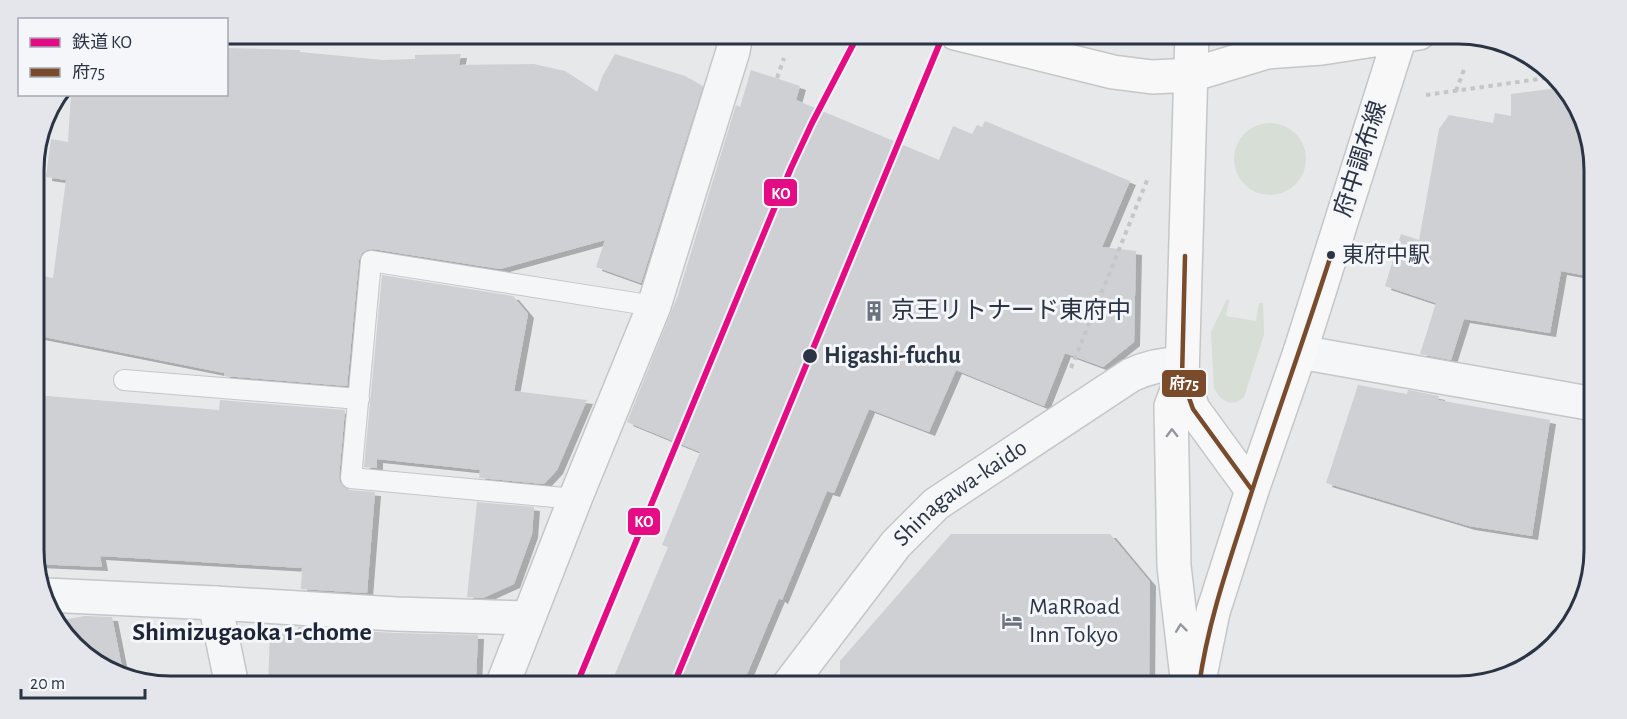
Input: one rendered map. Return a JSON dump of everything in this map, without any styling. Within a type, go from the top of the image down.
[{"type":"main road","points":[[1000,44],[1113,72],[1152,77],[1191,75],[1267,52],[1346,44]]},
{"type":"main road","points":[[1187,675],[1174,566],[1171,406],[1182,371],[1192,44]]},
{"type":"main road","name":"府中調布線","points":[[1201,675],[1213,612],[1252,490],[1404,44]]},
{"type":"main road","points":[[1182,371],[1193,409],[1252,490]]},
{"type":"street","points":[[506,676],[654,306],[734,44]]},
{"type":"street","points":[[1300,352],[1584,403]]},
{"type":"street","name":"Shinagawa-kaido","points":[[796,676],[896,544],[936,504],[1131,375],[1159,364],[1182,371]]},
{"type":"street","points":[[52,595],[396,614],[527,618]]},
{"type":"street","points":[[215,603],[230,676]]},
{"type":"lane","points":[[575,499],[351,478],[371,261],[654,306]]},
{"type":"lane","points":[[124,380],[359,399]]},
{"type":"path","points":[[777,78],[784,58]]},
{"type":"path","points":[[1456,91],[1465,67]]},
{"type":"path","points":[[1426,95],[1543,79]]},
{"type":"path","points":[[1069,375],[1151,170]]},
{"type":"shaded area","points":[[1277,123],[1296,133],[1304,145],[1306,159],[1304,173],[1296,185],[1284,193],[1263,195],[1244,185],[1236,173],[1234,152],[1244,133],[1256,125]]},
{"type":"shaded area","points":[[1227,299],[1229,300],[1226,316],[1256,321],[1259,303],[1263,303],[1264,335],[1244,397],[1235,402],[1227,402],[1214,388],[1211,332]]},
{"type":"building","points":[[228,48],[300,50],[300,52],[383,60],[415,59],[415,55],[461,54],[459,65],[534,64],[565,71],[597,92],[602,77],[615,54],[685,76],[703,86],[641,283],[596,267],[605,240],[500,269],[373,249],[367,250],[362,253],[359,260],[347,386],[224,376],[224,373],[44,337],[44,276],[53,278],[66,180],[46,177],[51,139],[68,142],[71,96],[228,96]]},
{"type":"building","name":"京王リトナード東府中","points":[[751,70],[800,86],[796,100],[939,160],[953,126],[972,134],[977,125],[982,127],[985,121],[1130,181],[1102,247],[1136,251],[1134,342],[1103,367],[1065,353],[1044,406],[956,370],[929,432],[869,409],[834,493],[827,491],[782,600],[779,598],[746,676],[614,676],[668,547],[662,545],[700,452],[627,422],[678,295],[736,105],[740,107]]},
{"type":"building","points":[[1553,89],[1567,107],[1574,122],[1579,137],[1584,170],[1584,275],[1561,271],[1550,333],[1464,319],[1451,360],[1420,354],[1436,303],[1385,286],[1401,234],[1419,240],[1439,129],[1449,115],[1493,123],[1495,113],[1511,116],[1511,94]]},
{"type":"building","points":[[382,275],[513,296],[528,314],[514,391],[587,400],[557,470],[544,484],[479,478],[480,470],[377,459],[377,468],[364,467]]},
{"type":"building","points":[[1358,385],[1407,394],[1408,390],[1439,396],[1438,400],[1550,420],[1532,536],[1469,526],[1326,483]]},
{"type":"building","points":[[44,396],[219,410],[220,400],[345,410],[340,482],[349,490],[375,492],[367,593],[301,589],[302,568],[100,556],[102,567],[45,564]]},
{"type":"building","points":[[477,502],[534,507],[532,534],[514,584],[483,598],[467,597]]},
{"type":"building","name":"MaRRoad Inn Tokyo","points":[[951,534],[1110,534],[1150,582],[1149,675],[840,675],[840,661]]},
{"type":"building","points":[[85,616],[112,617],[122,666],[93,649],[65,619]]},
{"type":"building","points":[[298,627],[478,635],[476,676],[268,676],[270,630],[298,631]]},
{"type":"rail line","name":"KO","points":[[580,676],[791,168],[853,44]]},
{"type":"rail line","name":"KO","points":[[677,676],[939,44]]},
{"type":"transit line","name":"府75","points":[[1201,675],[1223,581],[1331,255]]},
{"type":"transit line","name":"府75","points":[[1185,256],[1182,378],[1193,409],[1252,490]]},
{"type":"place","name":"東府中駅","points":[[1331,255]]},
{"type":"place","name":"京王リトナード東府中","points":[[874,311]]},
{"type":"place","name":"Higashi-fuchu","points":[[810,356]]},
{"type":"place","name":"MaRRoad Inn Tokyo","points":[[1012,621]]},
{"type":"district","name":"Shimizugaoka 1-chome","points":[[252,632]]}]
